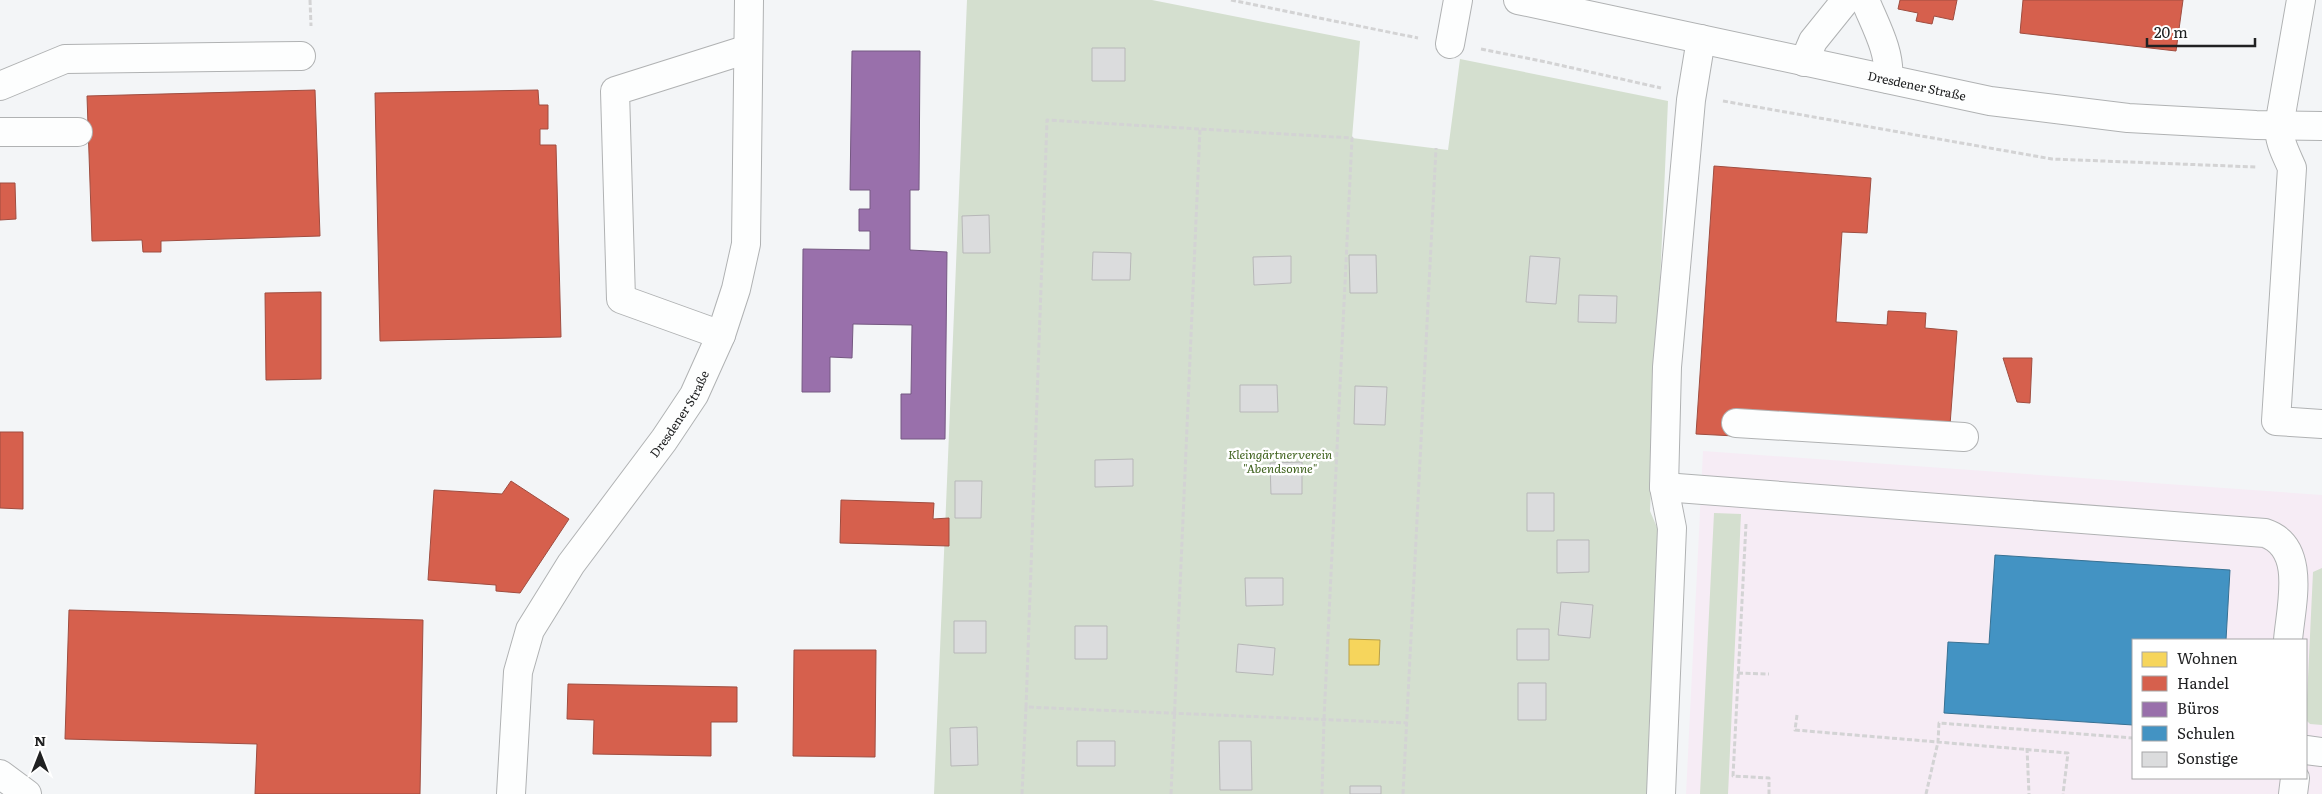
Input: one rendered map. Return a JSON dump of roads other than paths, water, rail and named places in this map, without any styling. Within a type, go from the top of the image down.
[{"type":"street","name":"Dresdener Straße","points":[[511,794],[518,672],[530,630],[571,564],[664,440],[694,395],[721,336],[736,289],[746,244],[749,0]]},
{"type":"street","points":[[1450,44],[1458,0]]},
{"type":"street","name":"Dresdener Straße","points":[[1518,0],[1990,101],[2128,118],[2279,126],[2322,126]]},
{"type":"street","points":[[1804,62],[1813,40],[1846,0]]},
{"type":"street","points":[[1865,0],[1887,54],[1888,80]]},
{"type":"street","points":[[2301,0],[2279,126],[2279,136],[2292,168],[2276,421],[2322,424]]},
{"type":"street","points":[[1661,794],[1672,528],[1664,486],[1667,367],[1692,95],[1700,39]]},
{"type":"street","points":[[721,336],[621,299],[615,91],[748,49]]},
{"type":"street","points":[[0,86],[65,58],[302,56]]},
{"type":"street","points":[[0,132],[78,132]]},
{"type":"street","points":[[1736,423],[1964,437]]},
{"type":"street","points":[[1664,486],[2265,533],[2277,537],[2286,547],[2293,568],[2288,639]]},
{"type":"street","points":[[2307,750],[2322,752]]},
{"type":"street","points":[[0,774],[27,794]]},
{"type":"street","points":[[2293,794],[2294,779]]},
{"type":"park label","name":"Kleingärtnerverein \"Abendsonne\"","points":[[1280,461]]}]
